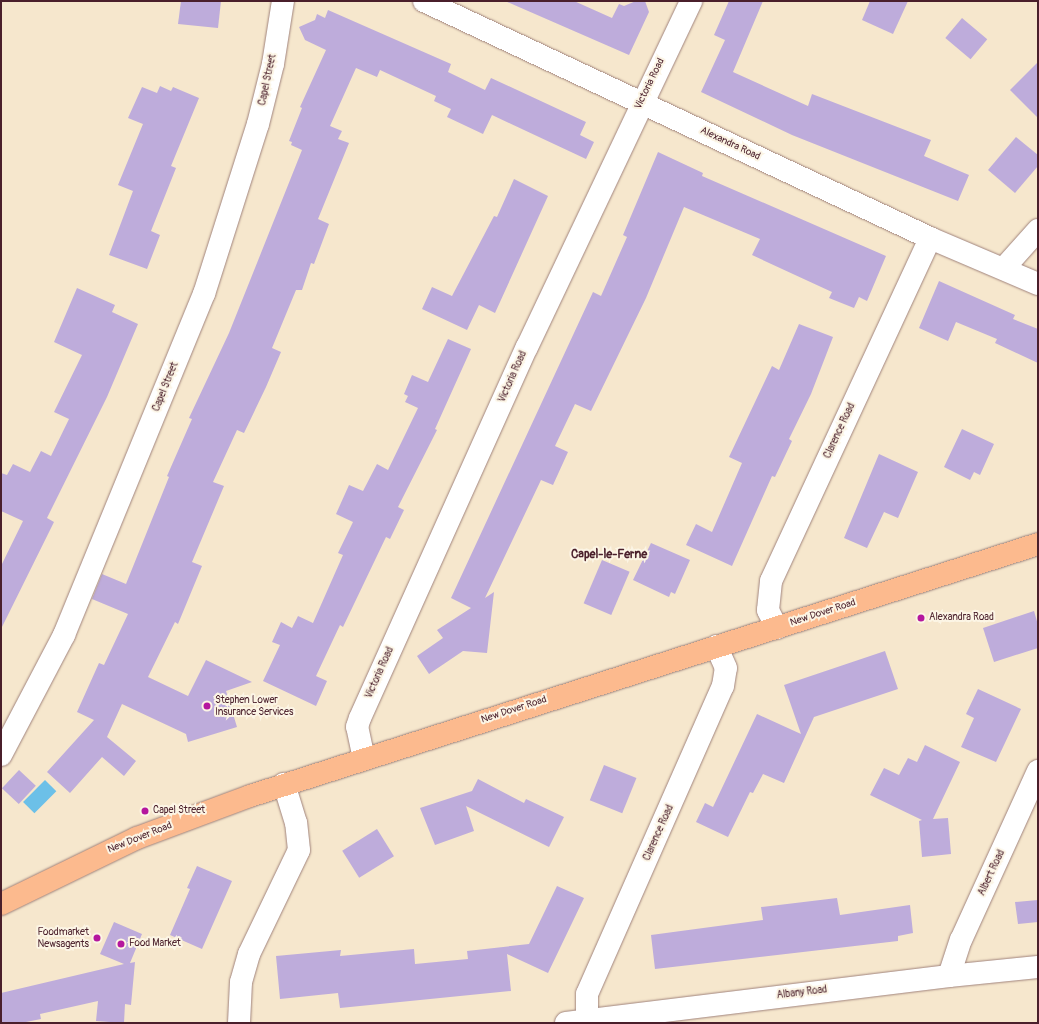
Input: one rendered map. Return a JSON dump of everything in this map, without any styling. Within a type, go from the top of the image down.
[{"type":"main road","name":"New Dover Road","points":[[1,904],[137,838],[284,784],[1038,544]]},
{"type":"street","name":"Capel Street","points":[[1,755],[64,635],[204,294],[258,124],[273,64],[283,1]]},
{"type":"street","name":"Alexandra Road","points":[[424,1],[930,238],[1004,268],[1038,284]]},
{"type":"street","name":"Victoria Road","points":[[364,759],[357,727],[360,718],[448,518],[641,102],[691,1]]},
{"type":"street","points":[[1004,268],[1038,230]]},
{"type":"street","name":"Clarence Road","points":[[777,628],[768,610],[771,581],[930,238]]},
{"type":"street","name":"Clarence Road","points":[[577,1022],[587,994],[723,686],[726,668],[716,646]]},
{"type":"street","name":"Albert Road","points":[[949,976],[961,940],[1038,771]]},
{"type":"street","points":[[239,1023],[241,982],[249,954],[298,850],[296,823],[284,784]]},
{"type":"street","name":"Albany Road","points":[[577,1022],[949,976],[1038,967]]},
{"type":"water","points":[[45,780],[56,791],[34,813],[23,802]]},
{"type":"building","points":[[181,1],[221,1],[218,28],[178,24]]},
{"type":"building","points":[[505,1],[574,1],[612,18],[619,4],[624,6],[636,1],[645,1],[649,12],[629,55]]},
{"type":"building","points":[[729,1],[763,1],[733,72],[808,106],[812,94],[931,140],[924,156],[969,175],[958,201],[792,135],[701,92],[725,40],[714,35]]},
{"type":"building","points":[[870,1],[908,1],[893,34],[862,20]]},
{"type":"building","points":[[328,10],[451,64],[448,72],[485,90],[491,78],[586,122],[580,135],[594,142],[586,159],[492,115],[483,134],[447,117],[451,109],[434,101],[436,96],[380,70],[377,77],[356,68],[330,126],[342,131],[338,139],[349,143],[318,219],[329,224],[314,264],[311,263],[302,290],[296,290],[272,348],[281,352],[266,387],[244,433],[237,430],[213,482],[224,486],[192,562],[202,566],[178,624],[175,622],[148,677],[188,696],[206,660],[252,682],[226,691],[237,727],[188,742],[186,734],[122,704],[107,737],[136,761],[124,776],[102,757],[70,793],[47,772],[94,720],[77,712],[99,663],[104,665],[128,614],[92,599],[102,574],[126,584],[169,477],[167,476],[192,419],[189,418],[229,333],[302,150],[291,145],[292,142],[289,141],[302,108],[300,107],[326,50],[305,40],[299,27],[315,20],[317,14],[325,18]]},
{"type":"building","points":[[962,18],[987,39],[971,59],[945,38]]},
{"type":"building","points":[[1038,62],[1038,118],[1010,90]]},
{"type":"building","points":[[160,86],[171,91],[173,87],[199,98],[171,166],[176,168],[151,231],[160,235],[147,269],[109,255],[133,191],[118,185],[143,124],[128,118],[142,87],[157,93]]},
{"type":"building","points":[[1016,137],[1038,155],[1038,166],[1015,193],[988,170]]},
{"type":"building","points":[[658,152],[703,173],[702,176],[886,256],[867,301],[859,297],[854,308],[829,298],[832,292],[752,255],[760,239],[684,207],[646,298],[591,411],[575,404],[555,446],[568,452],[553,485],[541,480],[485,598],[494,592],[487,653],[463,651],[429,674],[417,656],[443,638],[437,630],[471,608],[451,598],[593,292],[601,296],[627,237],[623,235]]},
{"type":"building","points":[[514,179],[548,196],[495,313],[479,305],[467,330],[422,309],[432,287],[452,296],[494,216],[497,217]]},
{"type":"building","points":[[939,281],[1015,315],[1013,319],[1038,329],[1038,363],[995,343],[997,339],[956,322],[948,341],[919,328]]},
{"type":"building","points":[[77,288],[115,305],[112,312],[138,324],[107,397],[47,518],[54,522],[1,629],[1,566],[23,521],[1,511],[1,473],[7,475],[13,464],[30,472],[41,451],[51,456],[69,419],[54,412],[82,355],[54,342]]},
{"type":"building","points":[[799,324],[833,337],[811,394],[789,439],[792,441],[775,477],[772,476],[732,566],[686,545],[696,524],[712,532],[742,463],[729,457],[772,366],[779,370]]},
{"type":"building","points":[[448,339],[471,349],[435,429],[437,430],[398,507],[404,510],[390,539],[386,537],[343,627],[340,625],[316,676],[327,681],[316,706],[263,681],[280,645],[272,642],[281,622],[292,628],[298,616],[313,623],[343,555],[338,553],[353,522],[336,514],[349,485],[363,491],[377,464],[388,470],[418,408],[405,402],[408,396],[404,394],[412,375],[428,382]]},
{"type":"building","points":[[962,429],[994,444],[980,475],[974,472],[970,480],[944,467]]},
{"type":"building","points":[[879,454],[918,472],[898,518],[884,512],[867,548],[844,538]]},
{"type":"building","points":[[651,543],[690,560],[675,594],[671,592],[669,597],[633,580]]},
{"type":"building","points":[[602,560],[630,572],[611,615],[584,603]]},
{"type":"building","points":[[1034,611],[1038,625],[1038,648],[994,662],[983,628]]},
{"type":"building","points":[[885,651],[898,689],[814,717],[784,783],[763,774],[753,793],[750,792],[728,837],[696,822],[705,803],[713,807],[757,714],[801,734],[784,685]]},
{"type":"building","points":[[978,689],[1021,709],[996,762],[961,747],[974,718],[966,714]]},
{"type":"building","points":[[925,745],[960,762],[933,819],[948,818],[951,854],[922,857],[919,821],[922,820],[870,795],[884,768],[899,775],[908,758],[917,762]]},
{"type":"building","points":[[604,765],[636,778],[622,813],[590,800]]},
{"type":"building","points":[[19,770],[36,786],[19,804],[2,788]]},
{"type":"building","points":[[478,779],[524,803],[526,799],[564,817],[549,847],[466,806],[474,831],[435,845],[420,808],[472,791]]},
{"type":"building","points":[[377,829],[394,856],[359,878],[342,851]]},
{"type":"building","points":[[197,866],[232,881],[202,949],[170,935],[190,889],[187,888]]},
{"type":"building","points":[[557,886],[584,898],[548,973],[507,954],[511,991],[340,1008],[338,993],[280,999],[276,956],[341,950],[340,956],[414,949],[415,964],[468,959],[467,951],[529,944]]},
{"type":"building","points":[[837,898],[840,915],[910,905],[913,933],[898,936],[898,941],[655,969],[651,935],[763,920],[761,907]]},
{"type":"building","points":[[1038,900],[1038,922],[1018,924],[1015,902]]},
{"type":"building","points":[[114,922],[142,934],[130,963],[135,962],[131,1005],[125,1004],[124,1023],[96,1021],[98,1001],[40,1014],[41,1019],[21,1023],[1,1023],[1,993],[124,964],[100,954]]},
{"type":"place","name":"Alexandra Road","points":[[921,618]]},
{"type":"place","name":"Stephen Lower Insurance Services","points":[[207,706]]},
{"type":"place","name":"Capel Street","points":[[145,811]]},
{"type":"place","name":"Foodmarket Newsagents","points":[[97,938]]},
{"type":"place","name":"Food Market","points":[[121,944]]},
{"type":"district","name":"Capel-le-Ferne","points":[[609,555]]}]
